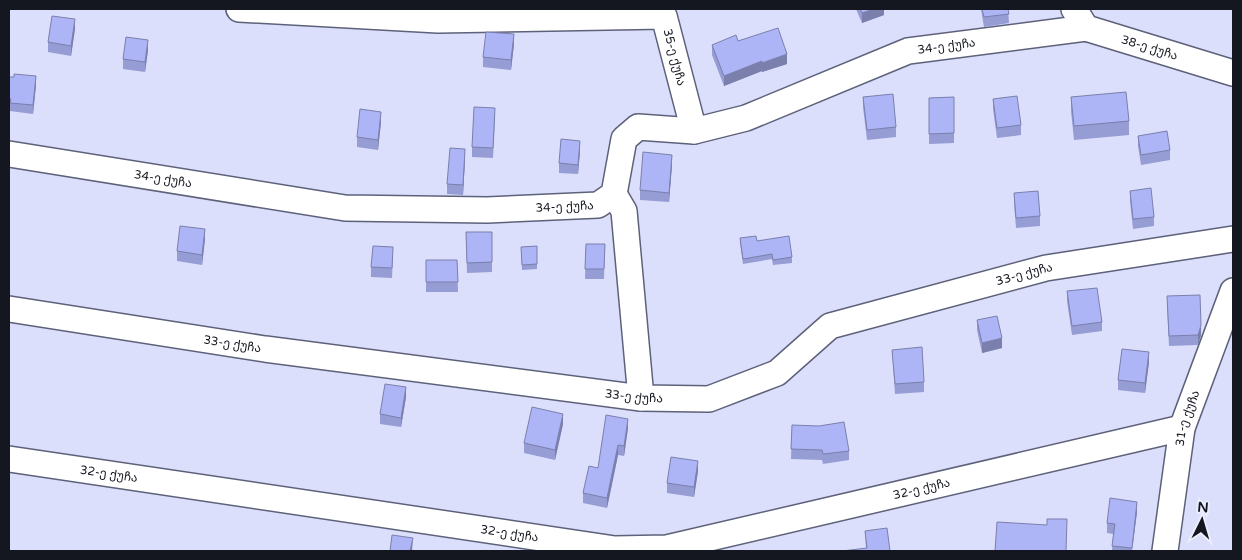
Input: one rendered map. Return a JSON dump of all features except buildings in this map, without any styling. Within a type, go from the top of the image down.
[{"type":"street","name":"35-ე ქუჩა","points":[[239,9],[438,20],[663,12],[694,131]]},
{"type":"street","name":"34-ე ქუჩა","points":[[9,154],[345,208],[487,210],[598,205],[614,194],[624,139],[638,127],[694,131],[746,118],[908,51],[1080,18]]},
{"type":"street","name":"38-ე ქუჩა","points":[[1080,18],[1233,73]]},
{"type":"street","points":[[614,194],[624,211],[641,398]]},
{"type":"street","name":"33-ე ქუჩა","points":[[9,309],[265,349],[641,398],[709,399],[777,373],[830,326],[1046,268],[1233,239]]},
{"type":"street","name":"31-ე ქუჩა","points":[[1165,551],[1182,428],[1233,291]]},
{"type":"street","name":"32-ე ქუჩა","points":[[9,459],[615,549],[667,548],[1182,428]]}]
